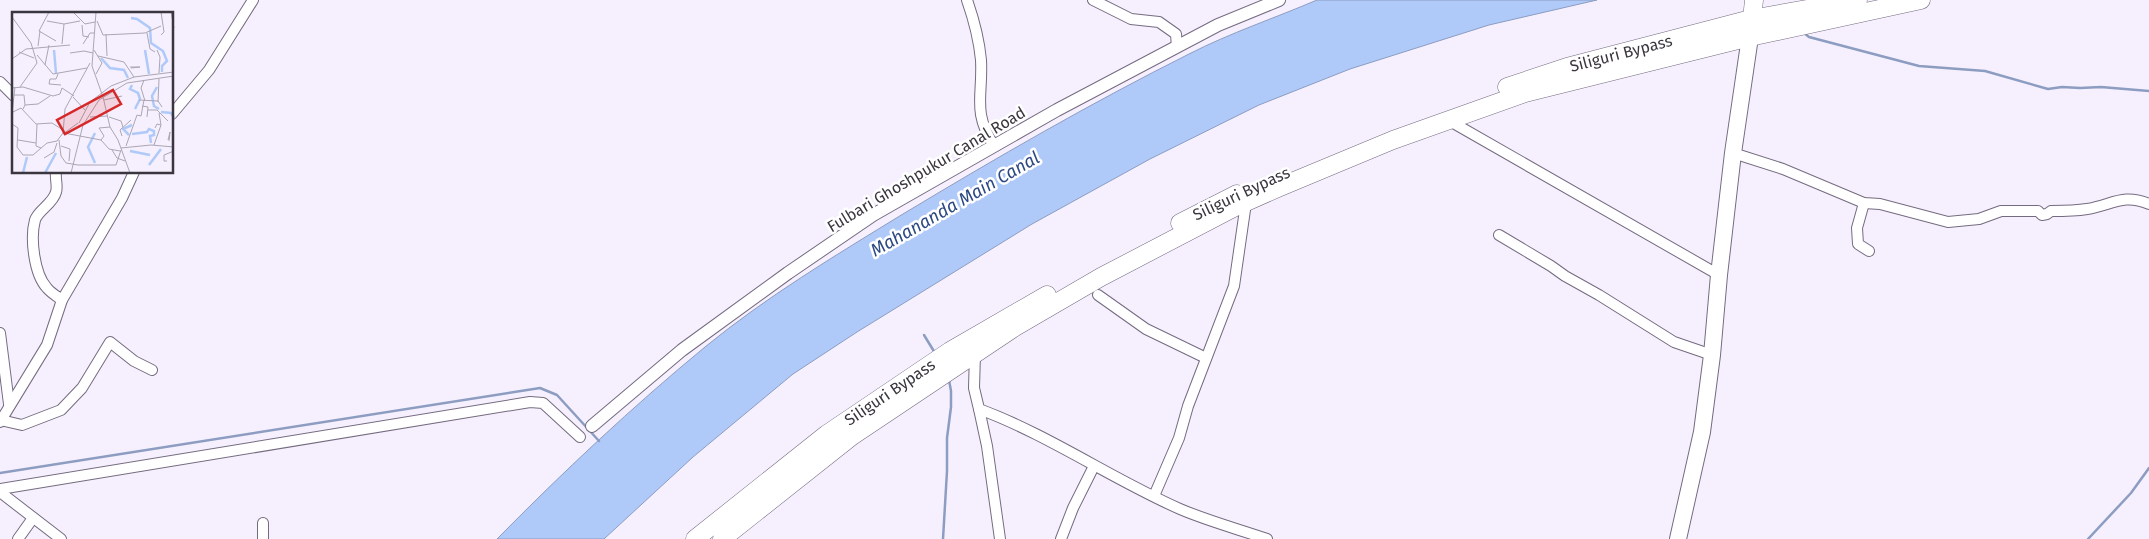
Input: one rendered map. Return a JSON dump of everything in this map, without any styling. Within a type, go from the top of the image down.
[{"type":"highway","points":[[1750,37],[1754,0]]},
{"type":"highway","name":"Siliguri Bypass","points":[[695,539],[827,434],[962,355],[1066,284],[1213,205],[1317,158],[1408,122],[1567,67],[1752,18],[1783,22],[1810,17],[1858,0]]},
{"type":"highway","points":[[1810,17],[1921,0]]},
{"type":"highway","points":[[962,355],[1016,327],[1101,277],[1246,203],[1327,166],[1525,93],[1750,37],[1783,22]]},
{"type":"highway","points":[[722,539],[933,371]]},
{"type":"main road","points":[[1678,539],[1702,432],[1712,355],[1718,275],[1750,37]]},
{"type":"street","points":[[176,104],[209,70],[253,0]]},
{"type":"street","points":[[967,0],[975,21],[979,43],[981,62],[979,103],[981,123],[994,146]]},
{"type":"street","points":[[1094,0],[1131,19],[1159,22],[1176,34],[1177,47]]},
{"type":"street","name":"Fulbari Ghoshpukur Canal Road","points":[[592,426],[682,350],[872,215],[994,146],[1177,47],[1218,26],[1279,0]]},
{"type":"street","points":[[0,82],[12,94]]},
{"type":"street","points":[[1448,120],[1718,275]]},
{"type":"street","points":[[1733,153],[1783,169],[1864,203],[1880,204],[1948,222],[1979,219],[2001,211],[2038,211],[2042,215],[2051,211],[2088,209],[2124,199],[2136,199],[2149,204]]},
{"type":"street","points":[[56,174],[57,191],[50,203],[35,219],[33,251],[40,276],[47,288],[62,300]]},
{"type":"street","points":[[133,174],[122,198],[62,300],[46,345],[0,421],[22,425],[61,410],[82,388],[110,342],[134,361],[152,370]]},
{"type":"street","points":[[1154,496],[1179,438],[1188,406],[1234,286],[1246,203]]},
{"type":"street","points":[[1864,203],[1857,228],[1858,244],[1869,251]]},
{"type":"street","points":[[1498,235],[1674,342],[1712,355]]},
{"type":"street","points":[[1098,295],[1146,329],[1206,358]]},
{"type":"street","points":[[0,333],[9,404]]},
{"type":"street","points":[[962,355],[974,388],[987,446],[1000,539]]},
{"type":"street","points":[[0,491],[530,402],[543,403],[580,437]]},
{"type":"street","points":[[979,409],[1013,422],[1181,510],[1267,539]]},
{"type":"street","points":[[1061,539],[1073,508],[1094,466]]},
{"type":"street","points":[[0,491],[61,539]]},
{"type":"street","points":[[18,539],[33,518]]},
{"type":"street","points":[[263,539],[264,523]]},
{"type":"water","name":"Mahananda Main Canal","points":[[1317,0],[1597,0],[1489,25],[1350,69],[1259,105],[1150,159],[1032,224],[857,332],[793,374],[693,457],[604,539],[497,539],[598,440],[651,393],[728,329],[802,277],[973,172],[1116,92],[1205,46]]},
{"type":"waterway","points":[[1804,33],[1809,37],[1919,66],[1985,71],[2048,89],[2101,87],[2149,91]]},
{"type":"waterway","points":[[924,335],[935,353]]},
{"type":"waterway","points":[[943,539],[947,438],[951,407],[949,380]]},
{"type":"waterway","points":[[0,473],[540,388],[557,395],[599,441]]},
{"type":"waterway","points":[[2088,539],[2131,493],[2149,468]]}]
